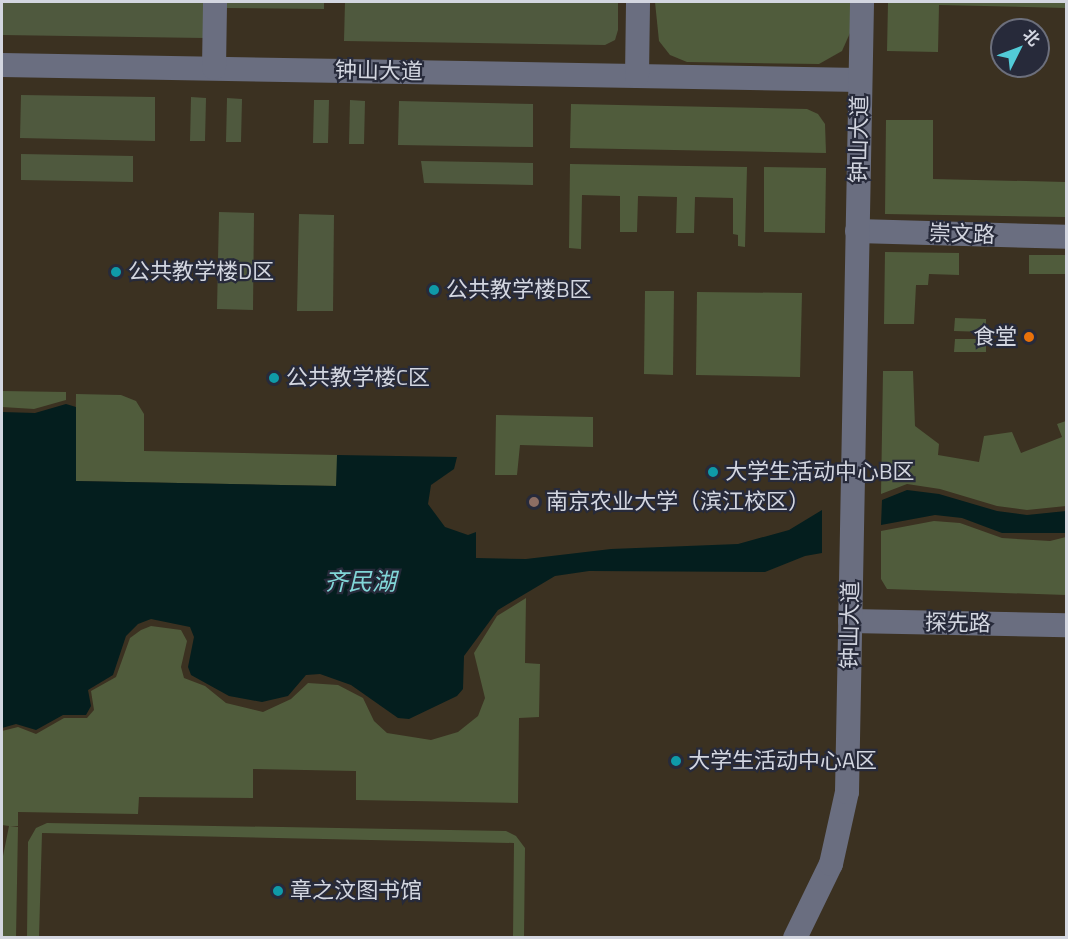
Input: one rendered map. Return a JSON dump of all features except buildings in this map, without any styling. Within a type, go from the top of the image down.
[{"type":"lane","points":[[214,68],[215,2]]},
{"type":"lane","points":[[637,76],[638,2]]},
{"type":"lane","points":[[860,80],[861,2]]},
{"type":"lane","name":"钟山大道","points":[[2,64],[860,80],[850,621],[843,816],[823,886],[795,938]]},
{"type":"lane","name":"崇文路","points":[[857,231],[1066,237]]},
{"type":"lane","name":"探先路","points":[[850,621],[1066,625]]},
{"type":"shaded area","name":"南京农业大学（滨江校区）","points":[[2,2],[1066,2],[1066,937],[2,937]]},
{"type":"green space","points":[[2,2],[205,2],[204,38],[2,35]]},
{"type":"green space","points":[[226,2],[324,2],[324,9],[226,8]]},
{"type":"green space","points":[[345,2],[618,2],[618,30],[615,40],[605,45],[344,41]]},
{"type":"green space","points":[[655,2],[852,2],[850,33],[842,51],[819,64],[687,62],[670,55],[659,41]]},
{"type":"green space","points":[[888,2],[1066,2],[1066,8],[939,5],[938,52],[887,51]]},
{"type":"green space","points":[[21,95],[155,97],[155,141],[20,138]]},
{"type":"green space","points":[[191,97],[206,98],[205,141],[190,141]]},
{"type":"green space","points":[[227,98],[242,99],[241,142],[226,142]]},
{"type":"green space","points":[[314,100],[329,100],[328,143],[313,143]]},
{"type":"green space","points":[[350,100],[365,101],[364,144],[349,144]]},
{"type":"green space","points":[[399,101],[533,104],[533,147],[398,145]]},
{"type":"green space","points":[[571,104],[807,109],[818,114],[825,124],[826,153],[570,148]]},
{"type":"green space","points":[[886,120],[933,120],[933,179],[1066,182],[1066,217],[885,214]]},
{"type":"green space","points":[[21,154],[133,156],[133,182],[21,180]]},
{"type":"green space","points":[[421,161],[533,163],[533,185],[424,183]]},
{"type":"green space","points":[[570,164],[747,167],[745,247],[738,246],[738,235],[733,234],[733,198],[695,197],[694,233],[676,233],[677,197],[638,196],[637,232],[620,232],[620,196],[582,195],[581,249],[569,248]]},
{"type":"green space","points":[[764,167],[826,168],[825,233],[764,232]]},
{"type":"green space","points":[[219,212],[254,213],[253,310],[217,309]]},
{"type":"green space","points":[[299,214],[334,215],[333,311],[297,311]]},
{"type":"green space","points":[[885,252],[959,253],[959,275],[929,274],[928,285],[916,285],[914,324],[884,324]]},
{"type":"green space","points":[[1029,255],[1066,255],[1066,274],[1029,274]]},
{"type":"green space","points":[[645,291],[674,291],[673,375],[644,374]]},
{"type":"green space","points":[[697,292],[802,293],[800,377],[696,375]]},
{"type":"green space","points":[[955,318],[986,319],[986,332],[954,331]]},
{"type":"green space","points":[[955,339],[986,339],[986,352],[954,352]]},
{"type":"green space","points":[[883,371],[913,371],[915,426],[939,444],[938,455],[979,462],[984,436],[1012,432],[1021,453],[1062,437],[1057,424],[1066,421],[1066,506],[1027,510],[997,506],[940,489],[907,484],[881,494]]},
{"type":"green space","points":[[2,391],[66,392],[66,400],[34,409],[2,407]]},
{"type":"green space","points":[[76,394],[121,395],[136,401],[144,414],[144,451],[337,455],[337,486],[75,481]]},
{"type":"green space","points":[[496,415],[593,417],[593,447],[520,445],[517,475],[495,475]]},
{"type":"green space","points":[[934,521],[960,523],[1002,538],[1050,541],[1066,537],[1066,595],[887,589],[881,579],[881,531]]},
{"type":"green space","points":[[526,598],[525,663],[540,664],[539,717],[519,718],[518,803],[356,800],[356,771],[253,769],[253,798],[139,797],[138,814],[18,812],[18,826],[10,826],[18,827],[16,938],[2,937],[2,861],[9,826],[2,825],[2,731],[18,727],[36,734],[64,718],[87,718],[94,710],[91,691],[116,677],[130,638],[141,630],[151,626],[181,630],[187,641],[181,667],[184,678],[205,686],[226,703],[263,712],[291,699],[308,683],[338,685],[363,698],[374,721],[387,733],[431,740],[458,732],[478,716],[485,698],[474,653],[497,616]]},
{"type":"green space","points":[[47,823],[506,831],[516,836],[525,848],[524,937],[513,937],[514,843],[42,833],[39,937],[27,937],[28,842],[36,828]]},
{"type":"water","name":"齐民湖","points":[[66,404],[76,407],[76,481],[336,486],[337,455],[457,457],[454,469],[431,485],[428,504],[445,527],[468,535],[476,532],[476,558],[526,559],[611,549],[738,544],[789,530],[822,510],[822,553],[805,556],[765,572],[589,571],[555,576],[498,610],[464,656],[463,689],[457,696],[409,719],[398,718],[351,685],[320,674],[306,675],[288,696],[262,702],[229,696],[191,675],[188,667],[194,637],[190,627],[151,619],[138,624],[126,636],[113,675],[88,690],[91,706],[86,715],[63,715],[36,730],[16,724],[2,728],[2,412],[35,413]]},
{"type":"water","points":[[907,490],[939,494],[997,511],[1027,515],[1066,511],[1066,533],[1002,533],[962,518],[935,515],[881,525],[882,500]]},
{"type":"place","name":"公共教学楼D区","points":[[116,272]]},
{"type":"place","name":"公共教学楼B区","points":[[434,290]]},
{"type":"place","name":"食堂","points":[[1029,337]]},
{"type":"place","name":"公共教学楼C区","points":[[274,378]]},
{"type":"place","name":"大学生活动中心B区","points":[[713,472]]},
{"type":"place","name":"南京农业大学（滨江校区）","points":[[534,502]]},
{"type":"place","name":"大学生活动中心A区","points":[[676,761]]},
{"type":"place","name":"章之汶图书馆","points":[[278,891]]}]
